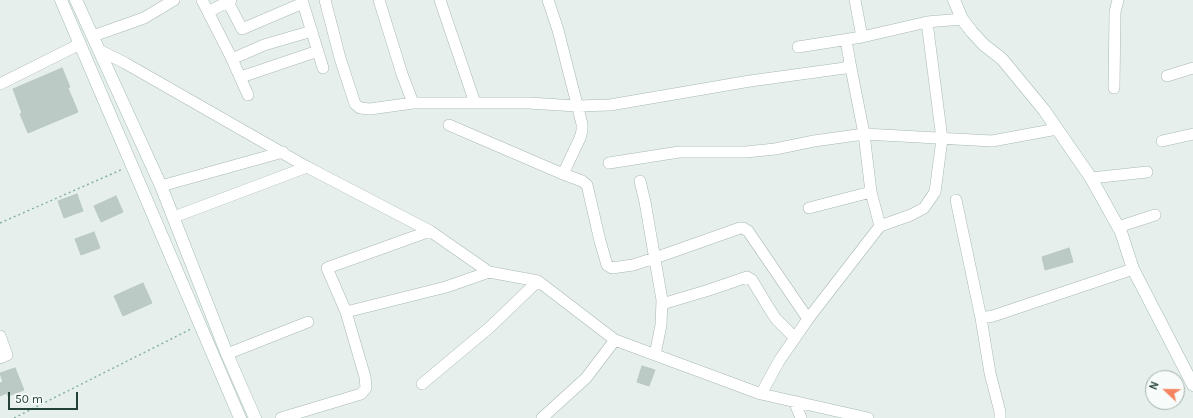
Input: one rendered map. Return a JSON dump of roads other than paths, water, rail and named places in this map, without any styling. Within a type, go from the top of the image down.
[{"type":"main road","points":[[61,0],[240,418]]},
{"type":"main road","points":[[76,0],[161,186],[226,354],[255,418]]},
{"type":"main road","points":[[954,0],[962,19],[984,45],[1002,59],[1044,110],[1091,178],[1121,232],[1133,269],[1193,385]]},
{"type":"street","points":[[93,36],[144,18],[174,0]]},
{"type":"street","points":[[202,0],[241,77],[248,95]]},
{"type":"street","points":[[325,0],[340,58],[355,104],[360,108],[370,109],[413,103],[528,103],[577,106],[610,105],[750,81],[845,68],[850,63]]},
{"type":"street","points":[[379,0],[402,74],[413,103]]},
{"type":"street","points":[[440,0],[475,103]]},
{"type":"street","points":[[548,0],[558,30],[582,124],[582,131],[563,174]]},
{"type":"street","points":[[855,0],[862,37]]},
{"type":"street","points":[[1114,88],[1114,27],[1115,12],[1118,0]]},
{"type":"street","points":[[208,12],[230,1],[242,28],[303,1],[323,68]]},
{"type":"street","points":[[798,48],[862,37],[927,22],[962,19]]},
{"type":"street","points":[[761,394],[779,361],[808,318],[880,226],[911,216],[924,208],[935,192],[942,139],[927,22]]},
{"type":"street","points":[[232,59],[264,45],[312,31]]},
{"type":"street","points":[[846,40],[864,134],[870,192],[880,226]]},
{"type":"street","points":[[0,84],[80,44]]},
{"type":"street","points":[[99,50],[125,63],[307,167],[430,231],[489,272],[538,282],[615,340],[761,394],[868,418]]},
{"type":"street","points":[[241,77],[318,51]]},
{"type":"street","points":[[1167,76],[1193,68]]},
{"type":"street","points":[[449,125],[582,181],[587,185],[607,265],[612,268],[656,258],[743,228],[748,231],[808,318]]},
{"type":"street","points":[[609,163],[679,152],[746,152],[775,149],[814,141],[864,134],[992,141],[1057,129]]},
{"type":"street","points":[[1162,141],[1193,134]]},
{"type":"street","points":[[161,186],[282,152]]},
{"type":"street","points":[[174,217],[307,167]]},
{"type":"street","points":[[1091,178],[1148,172]]},
{"type":"street","points":[[640,181],[656,258],[662,304],[661,325],[655,355]]},
{"type":"street","points":[[809,208],[870,192]]},
{"type":"street","points":[[956,200],[1000,418]]},
{"type":"street","points":[[1118,227],[1155,215]]},
{"type":"street","points":[[281,418],[361,394],[366,388],[365,377],[346,312],[327,268],[430,231]]},
{"type":"street","points":[[981,318],[993,316],[1133,269]]},
{"type":"street","points":[[346,312],[446,287],[489,272]]},
{"type":"street","points":[[662,304],[747,277],[752,280],[776,319],[795,338]]},
{"type":"street","points":[[422,384],[488,328],[538,282]]},
{"type":"street","points":[[226,354],[308,322]]},
{"type":"street","points":[[0,336],[7,355],[0,358]]},
{"type":"street","points":[[542,418],[586,378],[615,340]]},
{"type":"street","points":[[794,401],[801,418]]}]
